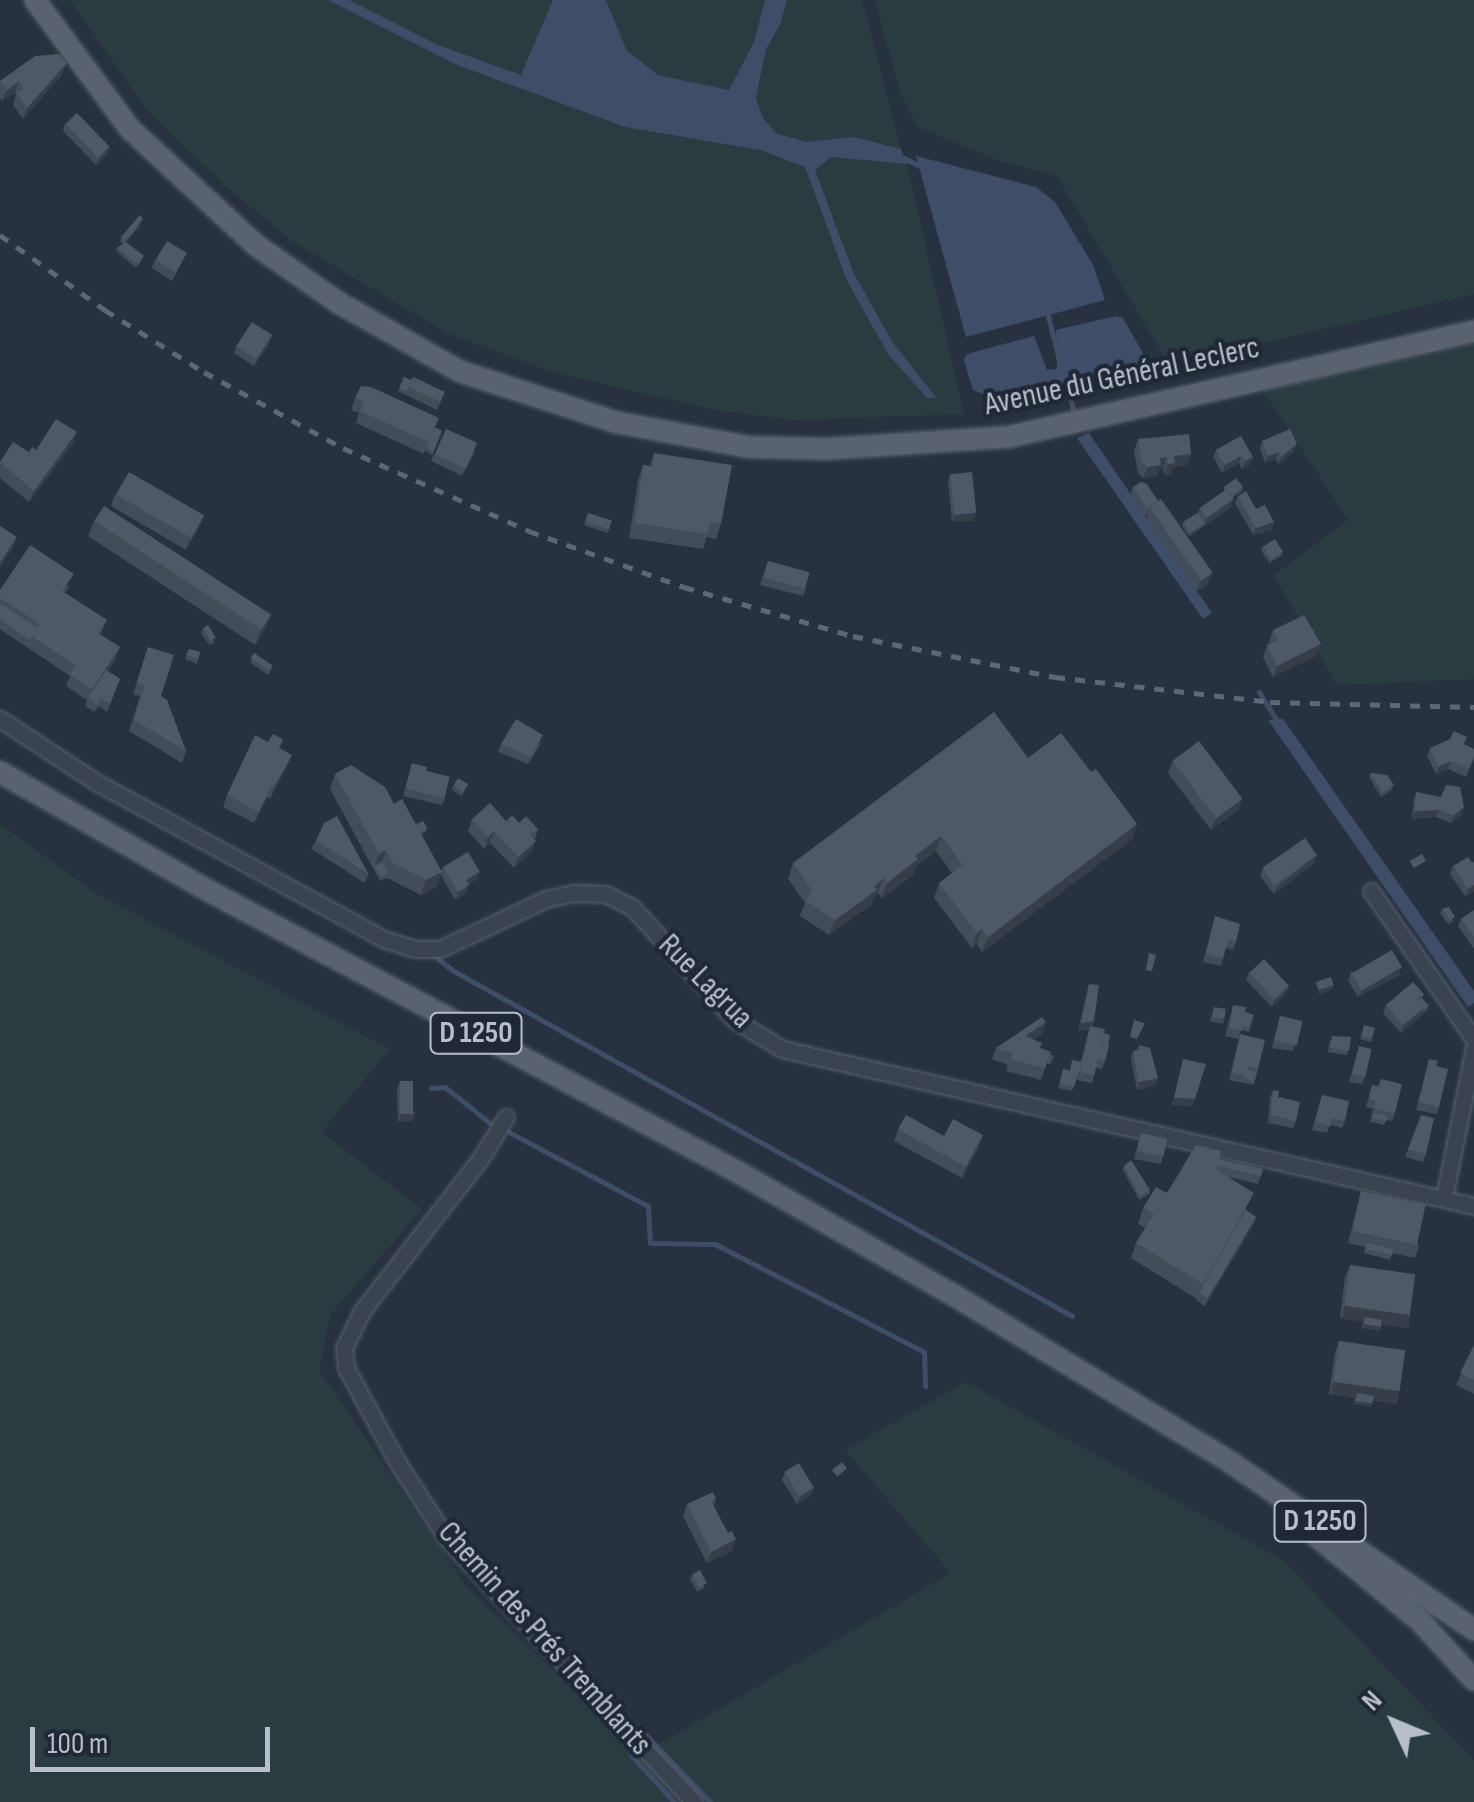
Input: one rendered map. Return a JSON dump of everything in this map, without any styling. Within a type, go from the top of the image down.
[{"type":"main road","name":"Avenue du Général Leclerc","points":[[35,0],[130,129],[257,246],[338,304],[459,371],[615,422],[748,447],[826,450],[1008,436],[1474,331]]},
{"type":"main road","name":"D 1250","points":[[0,772],[207,890],[736,1170],[1162,1418],[1328,1527],[1474,1630]]},
{"type":"main road","points":[[1162,1418],[1371,1578],[1420,1622],[1474,1680]]},
{"type":"street","name":"Rue Lagrua","points":[[0,719],[96,782],[386,940],[415,949],[440,949],[546,899],[574,893],[606,894],[632,907],[735,1020],[782,1050],[1474,1206]]},
{"type":"street","points":[[1371,891],[1474,1039]]},
{"type":"street","points":[[1444,1198],[1474,1048]]},
{"type":"street","name":"Chemin des Prés Tremblants","points":[[506,1117],[482,1158],[362,1311],[344,1348],[346,1368],[398,1463],[448,1539],[694,1802]]},
{"type":"green space","points":[[70,0],[328,0],[457,65],[625,127],[761,150],[805,167],[847,281],[888,354],[935,396],[893,343],[854,274],[815,170],[831,157],[907,164],[964,414],[793,420],[715,410],[556,373],[449,334],[292,241],[224,185],[147,110]]},
{"type":"green space","points":[[349,0],[553,0],[522,76],[438,45]]},
{"type":"green space","points":[[606,0],[765,0],[754,42],[730,90],[658,75],[627,51]]},
{"type":"green space","points":[[787,0],[862,0],[901,149],[854,137],[807,142],[776,133],[763,118],[756,98],[766,49],[780,25]]},
{"type":"green space","points":[[875,0],[1474,0],[1474,294],[1169,365],[1057,176],[1000,161],[918,127],[900,92]]},
{"type":"green space","points":[[1474,344],[1474,679],[1336,685],[1274,575],[1348,520],[1263,390]]},
{"type":"green space","points":[[0,824],[97,894],[390,1049],[321,1132],[422,1209],[330,1315],[319,1370],[465,1584],[639,1756],[951,1573],[845,1450],[966,1382],[1284,1561],[1474,1760],[1474,1802],[0,1802]]},
{"type":"water","points":[[328,0],[349,0],[438,45],[521,75],[553,0],[606,0],[627,51],[658,75],[729,90],[754,42],[765,0],[787,0],[780,25],[766,49],[756,98],[763,118],[776,133],[806,142],[854,137],[901,149],[907,164],[831,157],[815,170],[854,274],[893,343],[936,397],[928,399],[888,354],[847,281],[805,167],[760,150],[625,127],[457,65]]},
{"type":"water","points":[[916,156],[1036,187],[1055,202],[1093,265],[1105,300],[966,337]]},
{"type":"water","points":[[1116,316],[1123,318],[1148,362],[1142,372],[1124,379],[1089,379],[1076,392],[1060,393],[1050,385],[985,395],[973,390],[964,360],[967,354],[1034,336],[1047,370],[1057,369],[1056,330]]},
{"type":"water","points":[[1089,433],[1212,613],[1203,619],[1077,438]]},
{"type":"water","points":[[1283,719],[1474,991],[1474,1003],[1468,1007],[1268,720]]},
{"type":"building","points":[[59,54],[67,63],[27,108],[17,93],[24,89],[19,81],[7,90],[0,81],[35,56]]},
{"type":"building","points":[[77,113],[110,147],[98,158],[65,124]]},
{"type":"building","points":[[140,215],[143,219],[125,241],[121,237]]},
{"type":"building","points":[[167,241],[187,253],[175,272],[156,260]]},
{"type":"building","points":[[126,242],[144,256],[138,264],[117,248]]},
{"type":"building","points":[[252,322],[272,335],[256,359],[236,346]]},
{"type":"building","points":[[404,377],[411,380],[407,391],[399,388]]},
{"type":"building","points":[[413,377],[445,392],[440,402],[408,387]]},
{"type":"building","points":[[361,386],[439,418],[428,442],[360,411],[364,402],[355,398]]},
{"type":"building","points":[[56,419],[77,432],[34,491],[0,462],[13,442],[29,452],[32,447],[36,450]]},
{"type":"building","points":[[435,427],[442,431],[433,452],[427,446]]},
{"type":"building","points":[[446,429],[477,443],[466,468],[435,455]]},
{"type":"building","points":[[1290,429],[1297,444],[1281,457],[1279,452],[1268,456],[1262,441]]},
{"type":"building","points":[[1189,434],[1191,454],[1174,456],[1175,463],[1168,464],[1167,457],[1160,458],[1161,465],[1148,467],[1142,462],[1138,439]]},
{"type":"building","points":[[1241,436],[1253,457],[1245,461],[1241,456],[1225,465],[1216,450]]},
{"type":"building","points":[[654,453],[732,465],[721,524],[710,522],[708,534],[635,523],[643,465],[652,467]]},
{"type":"building","points":[[129,472],[204,516],[191,538],[116,495]]},
{"type":"building","points":[[972,472],[976,513],[954,515],[950,474]]},
{"type":"building","points":[[1236,478],[1243,487],[1232,495],[1225,487]]},
{"type":"building","points":[[1141,482],[1147,484],[1158,501],[1147,508],[1133,487]]},
{"type":"building","points":[[1227,489],[1234,499],[1207,518],[1200,508]]},
{"type":"building","points":[[1246,491],[1256,509],[1265,505],[1274,522],[1256,528],[1238,496]]},
{"type":"building","points":[[1161,499],[1213,573],[1201,581],[1150,507]]},
{"type":"building","points":[[104,506],[271,614],[261,629],[94,521]]},
{"type":"building","points":[[588,513],[612,521],[609,529],[585,522]]},
{"type":"building","points":[[1198,513],[1204,523],[1190,532],[1183,522]]},
{"type":"building","points":[[0,526],[17,537],[0,563]]},
{"type":"building","points":[[1275,539],[1283,552],[1271,559],[1263,546]]},
{"type":"building","points":[[30,545],[74,574],[62,591],[107,620],[98,633],[120,647],[92,690],[70,675],[76,666],[32,636],[40,624],[0,598],[0,590]]},
{"type":"building","points":[[768,561],[810,572],[805,589],[764,577]]},
{"type":"building","points":[[0,603],[38,628],[30,640],[0,619]]},
{"type":"building","points":[[1304,615],[1321,644],[1277,666],[1267,645],[1278,640],[1273,630]]},
{"type":"building","points":[[208,625],[216,638],[211,641],[203,628]]},
{"type":"building","points":[[148,647],[174,655],[161,696],[167,700],[186,751],[134,720],[145,685],[137,682]]},
{"type":"building","points":[[189,649],[200,652],[198,660],[186,655]]},
{"type":"building","points":[[254,653],[273,666],[270,671],[251,658]]},
{"type":"building","points":[[106,670],[120,679],[110,704],[101,698],[97,705],[88,698]]},
{"type":"building","points":[[994,712],[1028,758],[1061,733],[1091,772],[1096,769],[1137,824],[988,937],[982,929],[977,933],[939,883],[963,865],[941,836],[915,856],[918,859],[887,883],[884,878],[874,886],[877,890],[835,920],[806,901],[812,890],[793,863]]},
{"type":"building","points":[[516,719],[543,735],[531,757],[501,744]]},
{"type":"building","points":[[1454,731],[1467,737],[1464,744],[1474,749],[1469,769],[1451,761],[1438,767],[1430,748],[1450,739]]},
{"type":"building","points":[[273,734],[283,739],[278,748],[292,755],[274,787],[271,785],[259,812],[227,795],[255,735],[268,742]]},
{"type":"building","points":[[1199,741],[1242,799],[1216,818],[1173,761]]},
{"type":"building","points":[[412,763],[427,767],[426,771],[411,767]]},
{"type":"building","points":[[351,765],[385,787],[394,804],[402,799],[442,872],[426,880],[393,863],[386,850],[379,854],[335,774]]},
{"type":"building","points":[[411,767],[450,777],[444,798],[406,788]]},
{"type":"building","points":[[1370,773],[1387,775],[1394,785],[1383,793]]},
{"type":"building","points":[[458,778],[468,784],[464,792],[453,786]]},
{"type":"building","points":[[1446,785],[1460,787],[1464,807],[1454,815],[1439,810],[1415,811],[1416,792],[1441,797]]},
{"type":"building","points":[[490,803],[506,821],[512,815],[519,823],[526,816],[538,829],[530,835],[536,841],[518,857],[494,831],[488,837],[472,819]]},
{"type":"building","points":[[337,816],[369,875],[316,841],[324,823]]},
{"type":"building","points":[[423,821],[427,828],[420,832],[416,824]]},
{"type":"building","points":[[1305,838],[1317,855],[1274,885],[1262,868]]},
{"type":"building","points":[[468,852],[480,872],[466,880],[469,885],[458,892],[443,867]]},
{"type":"building","points":[[1422,854],[1426,861],[1414,868],[1410,861]]},
{"type":"building","points":[[1468,857],[1474,862],[1474,885],[1468,889],[1453,866]]},
{"type":"building","points":[[382,862],[388,874],[381,877],[375,866]]},
{"type":"building","points":[[1449,907],[1455,917],[1450,920],[1442,909]]},
{"type":"building","points":[[1474,910],[1474,937],[1461,919]]},
{"type":"building","points":[[1215,916],[1240,924],[1236,942],[1228,940],[1223,958],[1206,954]]},
{"type":"building","points":[[1392,950],[1402,967],[1361,991],[1351,973]]},
{"type":"building","points":[[1149,953],[1156,955],[1152,971],[1146,970]]},
{"type":"building","points":[[1264,959],[1289,986],[1275,1000],[1249,973]]},
{"type":"building","points":[[1331,977],[1334,986],[1319,991],[1316,982]]},
{"type":"building","points":[[1413,982],[1424,994],[1417,1000],[1424,1008],[1403,1025],[1386,1005]]},
{"type":"building","points":[[1089,984],[1099,985],[1094,1021],[1081,1023]]},
{"type":"building","points":[[1233,1005],[1246,1007],[1242,1031],[1229,1029]]},
{"type":"building","points":[[1214,1007],[1226,1009],[1224,1019],[1212,1017]]},
{"type":"building","points":[[1245,1012],[1254,1015],[1249,1028],[1241,1025]]},
{"type":"building","points":[[1280,1016],[1302,1021],[1297,1046],[1274,1040]]},
{"type":"building","points":[[1042,1017],[1046,1022],[1025,1036],[1051,1052],[1045,1068],[1010,1059],[1012,1053],[996,1048]]},
{"type":"building","points":[[1134,1020],[1145,1023],[1137,1039],[1130,1037]]},
{"type":"building","points":[[1364,1025],[1375,1028],[1372,1038],[1362,1036]]},
{"type":"building","points":[[1090,1026],[1105,1029],[1101,1045],[1109,1046],[1105,1061],[1098,1060],[1094,1075],[1080,1072]]},
{"type":"building","points":[[1104,1033],[1110,1035],[1108,1046],[1101,1045]]},
{"type":"building","points":[[1240,1034],[1265,1040],[1258,1069],[1249,1066],[1247,1076],[1232,1072]]},
{"type":"building","points":[[1332,1036],[1351,1037],[1349,1051],[1330,1048]]},
{"type":"building","points":[[1139,1045],[1150,1048],[1158,1078],[1139,1082],[1133,1051],[1140,1050]]},
{"type":"building","points":[[1359,1046],[1372,1049],[1365,1077],[1352,1074]]},
{"type":"building","points":[[1183,1059],[1206,1064],[1195,1099],[1174,1098]]},
{"type":"building","points":[[1429,1059],[1448,1069],[1439,1107],[1419,1102]]},
{"type":"building","points":[[1072,1060],[1082,1062],[1074,1087],[1060,1084],[1063,1069],[1070,1071]]},
{"type":"building","points":[[1248,1070],[1257,1073],[1254,1081],[1245,1079]]},
{"type":"building","points":[[1381,1079],[1402,1084],[1395,1113],[1374,1109],[1376,1101],[1369,1099],[1372,1085],[1379,1087]]},
{"type":"building","points":[[400,1081],[413,1081],[413,1114],[400,1114]]},
{"type":"building","points":[[1273,1090],[1279,1091],[1278,1097],[1300,1102],[1296,1121],[1271,1115]]},
{"type":"building","points":[[1322,1095],[1349,1101],[1345,1121],[1332,1118],[1330,1126],[1315,1122]]},
{"type":"building","points":[[1373,1113],[1387,1116],[1386,1122],[1372,1118]]},
{"type":"building","points":[[906,1115],[944,1136],[953,1119],[983,1135],[966,1167],[898,1129]]},
{"type":"building","points":[[1421,1115],[1434,1118],[1426,1154],[1408,1150]]},
{"type":"building","points":[[1141,1133],[1167,1139],[1163,1157],[1137,1151]]},
{"type":"building","points":[[1196,1145],[1221,1151],[1217,1170],[1254,1193],[1203,1284],[1136,1243],[1154,1214],[1143,1208],[1156,1187],[1167,1193]]},
{"type":"building","points":[[1219,1159],[1263,1169],[1261,1176],[1217,1166]]},
{"type":"building","points":[[1131,1160],[1150,1190],[1140,1196],[1124,1166]]},
{"type":"building","points":[[1361,1191],[1426,1205],[1417,1245],[1352,1231]]},
{"type":"building","points":[[1246,1210],[1256,1217],[1208,1298],[1199,1293]]},
{"type":"building","points":[[1367,1243],[1393,1249],[1392,1256],[1366,1249]]},
{"type":"building","points":[[1350,1265],[1415,1274],[1410,1315],[1344,1306]]},
{"type":"building","points":[[1365,1317],[1382,1320],[1381,1327],[1364,1324]]},
{"type":"building","points":[[1339,1341],[1405,1350],[1400,1391],[1333,1382]]},
{"type":"building","points":[[1474,1345],[1474,1380],[1460,1373]]},
{"type":"building","points":[[1357,1393],[1374,1396],[1372,1404],[1356,1401]]},
{"type":"building","points":[[842,1462],[847,1468],[837,1476],[832,1470]]},
{"type":"building","points":[[799,1463],[814,1488],[799,1497],[784,1472]]},
{"type":"building","points":[[713,1492],[716,1499],[711,1501],[728,1533],[732,1531],[736,1539],[711,1552],[687,1504]]},
{"type":"building","points":[[700,1570],[707,1583],[699,1587],[692,1574]]},
{"type":"waterway","points":[[900,156],[922,167]]},
{"type":"waterway","points":[[1047,312],[1060,364]]},
{"type":"waterway","points":[[1068,389],[1075,417]]},
{"type":"waterway","points":[[1259,692],[1280,725]]},
{"type":"waterway","points":[[431,953],[452,970],[1072,1316]]},
{"type":"waterway","points":[[431,1088],[445,1087],[490,1123]]},
{"type":"waterway","points":[[503,1129],[648,1206],[650,1243],[715,1244],[924,1352],[925,1386]]},
{"type":"waterway","points":[[642,1731],[710,1802]]},
{"type":"waterway","points":[[631,1755],[674,1802]]},
{"type":"railway","points":[[0,235],[105,310],[204,372],[343,448],[529,531],[684,587],[853,636],[1055,677],[1270,702],[1474,707]]}]
